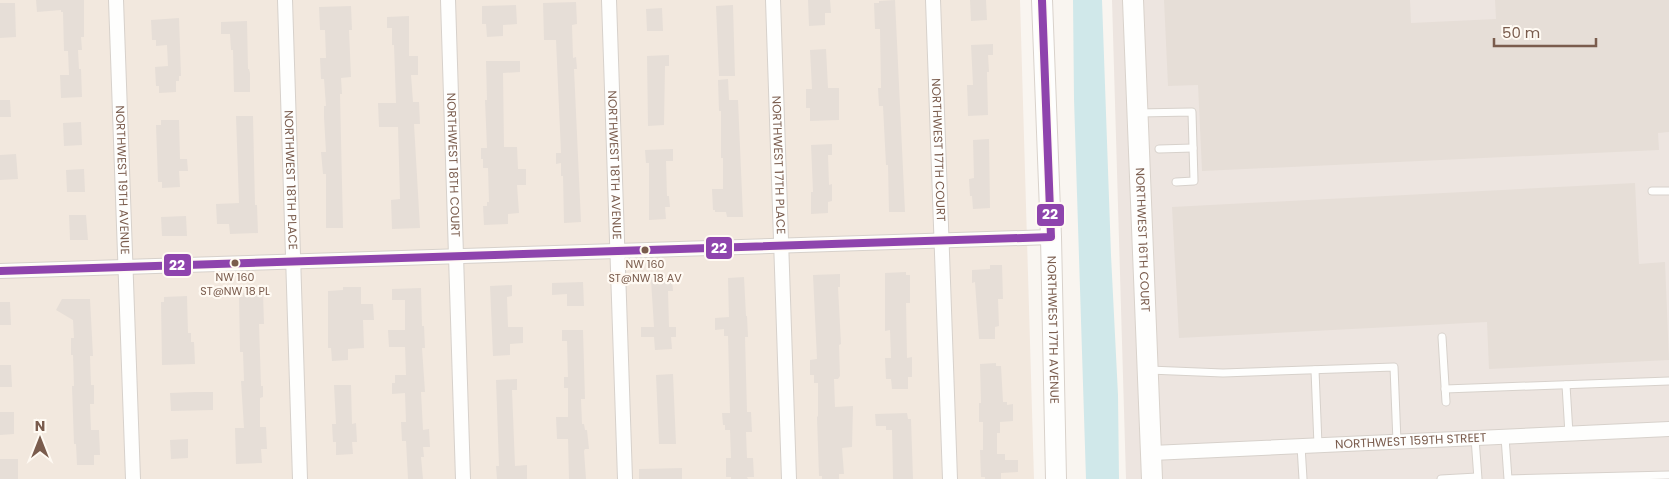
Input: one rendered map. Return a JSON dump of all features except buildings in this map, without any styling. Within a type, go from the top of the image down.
[{"type":"street","name":"NORTHWEST 19TH AVENUE","points":[[116,0],[132,479]]},
{"type":"street","name":"NORTHWEST 18TH PLACE","points":[[285,0],[300,479]]},
{"type":"street","name":"NORTHWEST 18TH COURT","points":[[448,0],[463,479]]},
{"type":"street","name":"NORTHWEST 18TH AVENUE","points":[[609,0],[625,479]]},
{"type":"street","name":"NORTHWEST 17TH PLACE","points":[[773,0],[789,479]]},
{"type":"street","name":"NORTHWEST 17TH COURT","points":[[933,0],[950,479]]},
{"type":"street","name":"NORTHWEST 17TH AVENUE","points":[[1042,0],[1051,237],[1056,479]]},
{"type":"street","name":"NORTHWEST 16TH COURT","points":[[1133,0],[1152,479]]},
{"type":"street","points":[[0,271],[1051,237]]},
{"type":"street","name":"NORTHWEST 159TH STREET","points":[[1152,453],[1669,429]]},
{"type":"lane","points":[[1138,113],[1192,112],[1194,181],[1176,182]]},
{"type":"lane","points":[[1158,149],[1193,148]]},
{"type":"lane","points":[[1652,191],[1669,191]]},
{"type":"lane","points":[[1442,337],[1446,402]]},
{"type":"lane","points":[[1148,370],[1224,373],[1394,367],[1398,442]]},
{"type":"lane","points":[[1315,370],[1318,445]]},
{"type":"lane","points":[[1445,389],[1669,381]]},
{"type":"lane","points":[[1566,385],[1569,434]]},
{"type":"lane","points":[[1505,437],[1508,479],[1669,475]]},
{"type":"lane","points":[[1442,479],[1478,478],[1475,438]]},
{"type":"lane","points":[[1301,446],[1303,479]]},
{"type":"shaded area","points":[[0,0],[1020,0],[1034,479],[0,479]]},
{"type":"shaded area","points":[[1112,0],[1669,0],[1669,479],[1126,479]]},
{"type":"water","points":[[1073,0],[1102,0],[1118,395],[1119,479],[1086,479],[1074,99]]},
{"type":"transit line","name":"22","points":[[0,271],[1051,237],[1042,0]]},
{"type":"place","name":"NW 160 ST@NW 18 AV","points":[[645,250]]},
{"type":"place","name":"NW 160 ST@NW 18 PL","points":[[235,263]]}]
